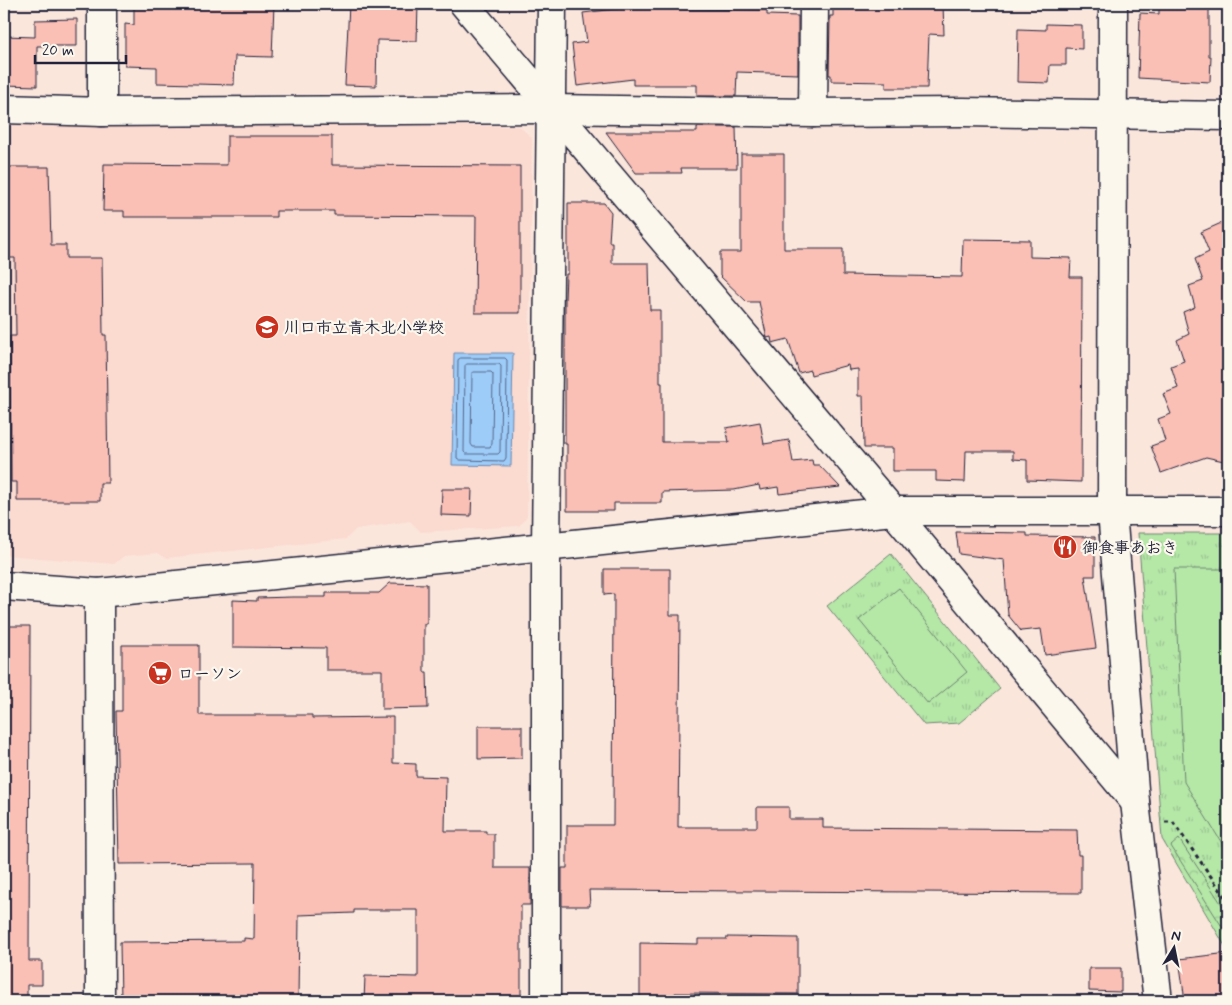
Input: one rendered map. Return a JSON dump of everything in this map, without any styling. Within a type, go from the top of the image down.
[{"type":"street","points":[[102,4],[102,112]]},
{"type":"street","points":[[464,4],[893,512],[1136,813]]},
{"type":"street","points":[[546,1001],[546,547],[552,4]]},
{"type":"street","points":[[813,114],[814,4]]},
{"type":"street","points":[[1113,4],[1112,511],[1136,813],[1158,1001]]},
{"type":"street","points":[[4,109],[102,112],[552,109],[813,114],[963,112],[1228,116]]},
{"type":"street","points":[[4,586],[99,593],[893,512],[1228,511]]},
{"type":"street","points":[[99,593],[100,1001]]},
{"type":"path","points":[[1136,813],[1172,822],[1228,901]]},
{"type":"shaded area","name":"川口市立青木北小学校","points":[[4,123],[519,126],[532,138],[527,516],[519,526],[421,532],[410,521],[356,529],[346,539],[166,558],[158,553],[124,556],[114,564],[4,555]]},
{"type":"green space","points":[[1138,533],[1228,533],[1228,951],[1162,839]]},
{"type":"green space","points":[[891,554],[1000,689],[959,723],[924,725],[827,606]]},
{"type":"green space","points":[[1174,569],[1228,569],[1228,853],[1184,782]]},
{"type":"green space","points":[[899,588],[967,672],[928,704],[859,620]]},
{"type":"green space","points":[[1179,839],[1228,914],[1228,936],[1171,846]]},
{"type":"water","points":[[454,353],[513,353],[511,466],[452,465]]},
{"type":"building","points":[[134,4],[274,4],[272,57],[235,56],[234,85],[157,83],[157,67],[125,66],[125,24],[134,25]]},
{"type":"building","points":[[349,4],[418,4],[417,41],[377,40],[376,86],[345,85]]},
{"type":"building","points":[[639,4],[683,4],[683,9],[767,10],[767,15],[798,16],[798,74],[737,72],[736,96],[697,96],[697,85],[633,85],[633,79],[577,86],[572,44],[587,42],[583,13],[639,6]]},
{"type":"building","points":[[833,4],[943,4],[944,35],[929,34],[927,88],[886,88],[886,82],[831,81],[831,75],[829,75],[830,16],[833,16]]},
{"type":"building","points":[[1159,4],[1209,4],[1210,82],[1138,78],[1140,13],[1159,14]]},
{"type":"building","points":[[77,19],[77,46],[37,46],[37,86],[4,85],[4,36],[35,37],[35,20]]},
{"type":"building","points":[[1046,24],[1082,25],[1082,49],[1066,48],[1066,65],[1050,65],[1049,83],[1017,82],[1018,29],[1046,30]]},
{"type":"building","points":[[697,127],[736,127],[737,168],[681,168],[682,173],[636,173],[606,132],[697,132]]},
{"type":"building","points":[[227,136],[332,136],[332,165],[520,166],[520,313],[475,313],[476,216],[334,215],[334,211],[276,211],[276,217],[124,217],[124,211],[103,211],[104,164],[227,165]]},
{"type":"building","points":[[741,154],[784,154],[784,249],[843,249],[843,275],[962,277],[963,239],[1030,240],[1030,257],[1071,258],[1070,277],[1082,277],[1081,482],[1027,480],[1027,460],[1013,459],[1013,451],[966,451],[965,482],[936,481],[936,471],[893,471],[893,448],[864,448],[863,396],[858,396],[858,369],[849,370],[848,365],[811,375],[810,370],[799,373],[788,339],[772,343],[771,337],[767,338],[759,302],[747,302],[720,276],[720,252],[741,252]]},
{"type":"building","points":[[4,167],[49,167],[51,245],[66,245],[66,258],[102,258],[103,335],[106,335],[108,483],[100,483],[100,501],[17,501],[17,482],[11,482],[10,336],[16,336],[15,258],[4,258]]},
{"type":"building","points":[[568,203],[604,203],[611,212],[609,242],[612,242],[612,263],[649,263],[650,310],[660,310],[662,442],[729,442],[726,428],[760,422],[764,444],[789,440],[793,462],[812,460],[813,465],[819,465],[840,487],[779,494],[778,487],[760,490],[759,485],[734,490],[662,492],[662,503],[614,503],[614,511],[567,511],[565,300],[566,274],[568,274]]},
{"type":"building","points":[[1228,220],[1228,462],[1206,457],[1161,473],[1151,446],[1165,441],[1158,419],[1171,414],[1163,394],[1178,388],[1171,366],[1184,361],[1177,340],[1189,334],[1183,312],[1195,307],[1189,286],[1203,281],[1195,259],[1209,252],[1201,232]]},
{"type":"building","points":[[442,489],[472,489],[471,516],[441,515]]},
{"type":"building","points":[[956,532],[1027,533],[1027,536],[1095,537],[1095,576],[1085,576],[1096,648],[1045,655],[1041,629],[1021,631],[1008,615],[1004,560],[959,554]]},
{"type":"building","points":[[604,569],[670,569],[670,615],[680,615],[678,827],[757,827],[757,807],[789,807],[789,819],[823,819],[823,828],[1077,830],[1078,855],[1081,855],[1081,893],[589,890],[590,906],[562,906],[562,868],[567,868],[567,825],[613,825],[614,594],[604,595]]},
{"type":"building","points":[[390,583],[427,584],[427,624],[424,624],[424,672],[427,672],[428,708],[382,709],[382,670],[326,670],[326,648],[233,647],[233,600],[257,601],[257,598],[326,597],[326,593],[379,593]]},
{"type":"building","points":[[4,626],[30,626],[29,961],[42,961],[42,985],[27,985],[27,998],[4,997]]},
{"type":"building","points":[[122,645],[199,645],[199,715],[312,715],[312,718],[393,717],[393,763],[416,764],[416,776],[446,777],[445,831],[486,831],[486,834],[494,834],[494,868],[530,868],[530,905],[521,905],[521,1001],[364,1001],[365,976],[418,977],[418,910],[354,910],[354,913],[299,915],[298,1001],[121,1001],[120,942],[244,941],[244,938],[254,939],[255,863],[119,864],[116,711],[122,711]]},
{"type":"building","points":[[478,726],[522,726],[522,758],[478,759]]},
{"type":"building","points":[[727,937],[798,938],[798,994],[675,993],[675,1001],[640,1001],[640,943],[698,944],[698,939],[727,939]]},
{"type":"building","points":[[1228,953],[1228,1001],[1185,1001],[1179,959]]},
{"type":"building","points":[[1089,968],[1121,968],[1121,992],[1089,991]]},
{"type":"place","name":"川口市立青木北小学校","points":[[267,327]]},
{"type":"place","name":"御食事あおき","points":[[1065,547]]},
{"type":"place","name":"ローソン","points":[[160,673]]}]
